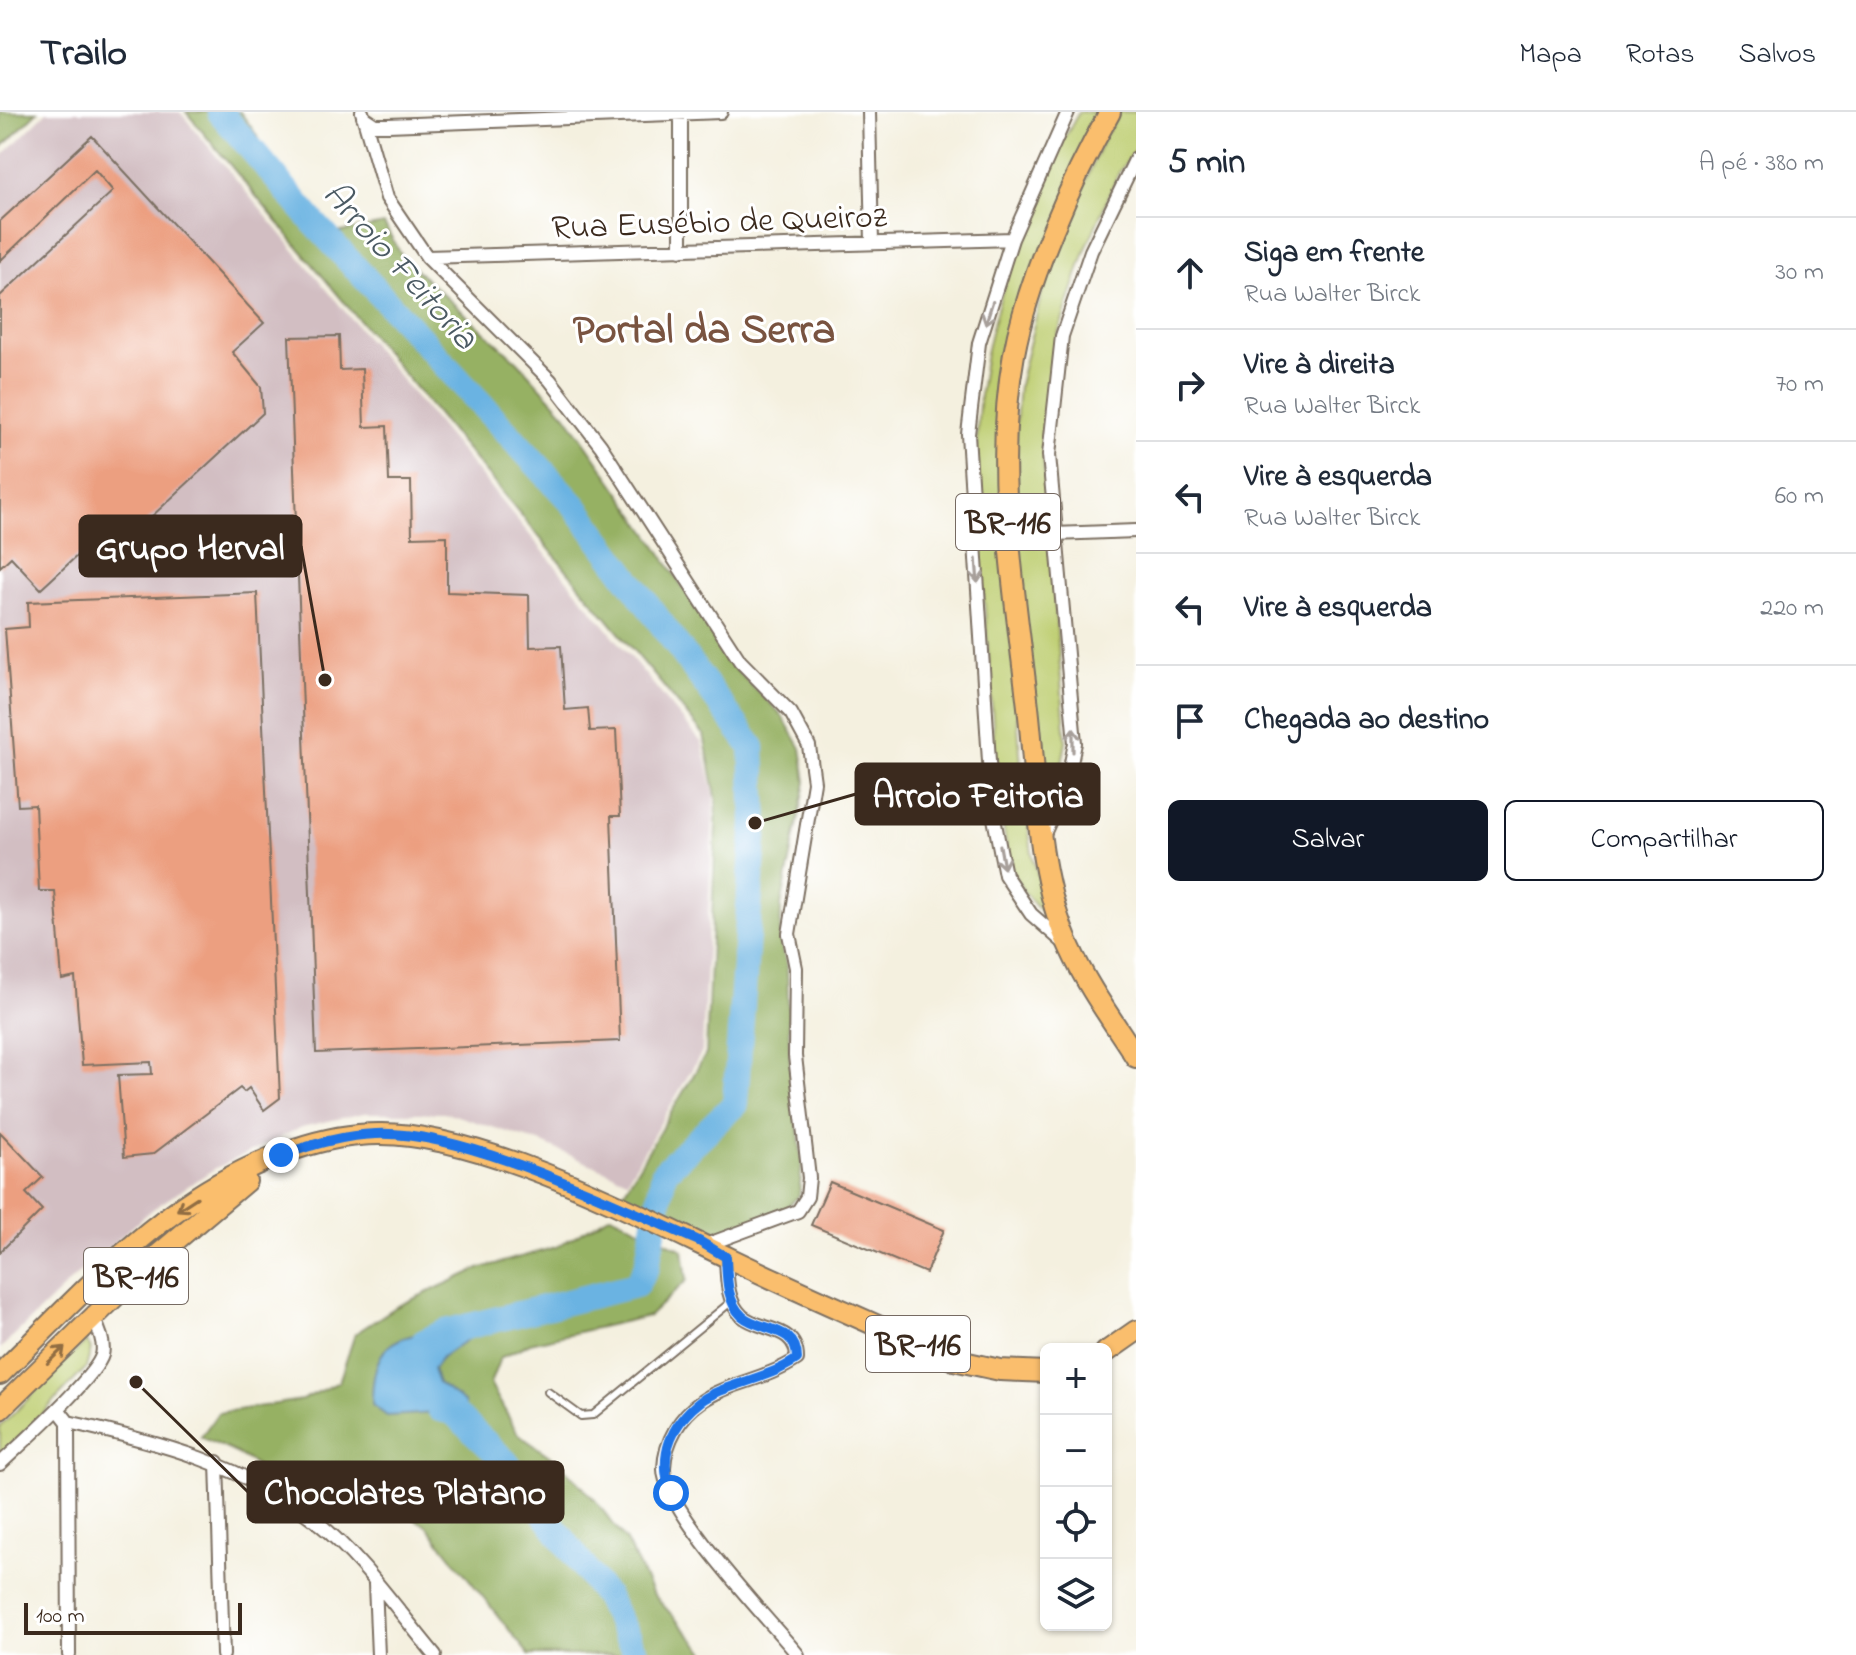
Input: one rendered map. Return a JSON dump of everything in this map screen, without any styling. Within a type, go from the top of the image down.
[{"type":"main road","name":"BR-116","points":[[1110,112],[1089,149],[1035,280],[1014,352],[1007,413],[1005,497],[1046,873],[1069,947],[1136,1057]]},
{"type":"main road","name":"BR-116","points":[[0,1374],[128,1252],[174,1213],[219,1183],[281,1155],[330,1139],[378,1134],[418,1137],[499,1158],[703,1243],[726,1257],[954,1360],[1000,1370],[1040,1372]]},
{"type":"main road","name":"BR-116","points":[[0,1409],[213,1206],[281,1155]]},
{"type":"main road","points":[[1112,1348],[1136,1331]]},
{"type":"street","points":[[363,115],[375,125],[402,118],[721,112]]},
{"type":"street","points":[[869,112],[872,243]]},
{"type":"street","points":[[1068,112],[1012,239],[979,343],[968,434],[992,808],[1005,875],[1031,914],[1069,947]]},
{"type":"street","points":[[681,113],[681,250]]},
{"type":"street","points":[[363,115],[387,198],[427,257],[550,380],[601,446],[740,661],[791,713],[809,746],[814,782],[789,934],[796,968],[795,1056],[809,1178],[807,1197],[798,1211],[703,1243]]},
{"type":"street","points":[[1042,840],[1067,783],[1075,743],[1049,455],[1062,336],[1091,251],[1136,158]]},
{"type":"street","name":"Rua Eusébio de Queiroz","points":[[427,257],[1012,239]]},
{"type":"street","points":[[1054,534],[1136,531]]},
{"type":"street","points":[[726,1257],[732,1301],[742,1316],[786,1335],[797,1348],[797,1359],[777,1373],[703,1400],[673,1430],[664,1469],[671,1493],[712,1554],[798,1655]]},
{"type":"street","points":[[0,1464],[58,1409],[103,1352],[93,1319]]},
{"type":"street","points":[[58,1409],[68,1422],[69,1655]]},
{"type":"street","points":[[68,1422],[217,1462],[273,1492],[318,1523],[435,1655]]},
{"type":"street","points":[[217,1462],[223,1655]]},
{"type":"street","points":[[375,1584],[378,1655]]},
{"type":"lane","points":[[548,1392],[581,1416],[593,1415],[708,1317],[732,1301]]},
{"type":"shaded area","points":[[47,112],[180,112],[702,743],[714,795],[702,1052],[627,1180],[542,1143],[448,1113],[364,1113],[302,1127],[214,1169],[153,1209],[82,1270],[0,1349],[0,158]]},
{"type":"green space","points":[[0,112],[37,112],[0,149]]},
{"type":"green space","points":[[186,112],[240,112],[295,193],[321,221],[336,233],[384,224],[403,258],[518,362],[566,415],[654,542],[733,667],[781,714],[801,748],[806,782],[781,906],[780,941],[787,965],[790,1064],[802,1161],[799,1196],[782,1211],[703,1236],[620,1198],[706,1054],[717,802],[704,735]]},
{"type":"green space","points":[[1079,112],[1103,112],[1009,350],[1011,630],[1022,780],[1032,854],[1050,921],[1016,879],[1001,813],[980,545],[977,427],[987,349],[1013,259],[1038,196]]},
{"type":"green space","points":[[1120,112],[1136,112],[1136,148],[1118,174],[1085,251],[1057,337],[1043,460],[1066,742],[1060,775],[1043,796],[1011,494],[1019,385],[1046,276],[1103,140]]},
{"type":"green space","points":[[611,1215],[683,1250],[687,1280],[649,1316],[530,1343],[500,1358],[490,1384],[518,1434],[561,1464],[595,1500],[626,1541],[653,1594],[708,1655],[529,1655],[427,1526],[401,1511],[357,1517],[328,1508],[236,1453],[201,1437],[218,1413],[302,1400],[339,1382],[355,1334],[396,1307],[478,1269],[556,1247]]},
{"type":"green space","points":[[86,1341],[91,1349],[86,1368],[0,1458],[0,1427]]},
{"type":"water","points":[[471,1326],[479,1331],[442,1357],[433,1369],[438,1383],[464,1402],[466,1426],[453,1412],[387,1416],[372,1405],[373,1379],[378,1360],[387,1348],[413,1335]]},
{"type":"building","points":[[92,136],[264,323],[232,352],[261,387],[263,413],[107,558],[92,542],[41,589],[11,557],[0,567],[0,296],[113,191],[95,170],[0,261],[0,221]]},
{"type":"building","points":[[339,336],[340,370],[362,369],[364,427],[387,426],[389,481],[411,481],[412,537],[447,536],[447,592],[529,595],[530,647],[561,646],[565,710],[588,708],[590,731],[616,730],[620,816],[611,816],[620,1041],[316,1053],[289,337]]},
{"type":"building","points":[[257,593],[280,1098],[264,1110],[249,1088],[244,1092],[240,1088],[153,1154],[124,1157],[118,1075],[152,1074],[151,1062],[82,1065],[75,977],[62,980],[55,891],[39,891],[35,805],[18,806],[5,629],[29,627],[28,602]]},
{"type":"building","points":[[0,1132],[43,1177],[26,1193],[42,1210],[0,1252]]},
{"type":"building","points":[[830,1182],[944,1230],[926,1273],[811,1225]]},
{"type":"waterway","name":"Arroio Feitoria","points":[[220,112],[315,224],[575,506],[752,747],[755,823],[735,1104],[664,1172],[647,1266],[636,1285],[445,1332],[424,1342]]},
{"type":"waterway","name":"Arroio Feitoria","points":[[440,1409],[453,1412],[506,1462],[606,1597],[637,1655]]},
{"type":"place","name":"Grupo Herval","points":[[325,680]]},
{"type":"place","name":"Arroio Feitoria","points":[[755,823]]},
{"type":"place","name":"Chocolates Platano","points":[[136,1382]]},
{"type":"district","name":"Portal da Serra","points":[[704,327]]},
{"type":"route","points":[[281,1155],[330,1139],[378,1134],[418,1137],[499,1158],[699,1241],[726,1257],[732,1301],[742,1316],[769,1325],[786,1335],[797,1348],[797,1359],[777,1373],[703,1400],[673,1430],[664,1469],[671,1493]]}]
